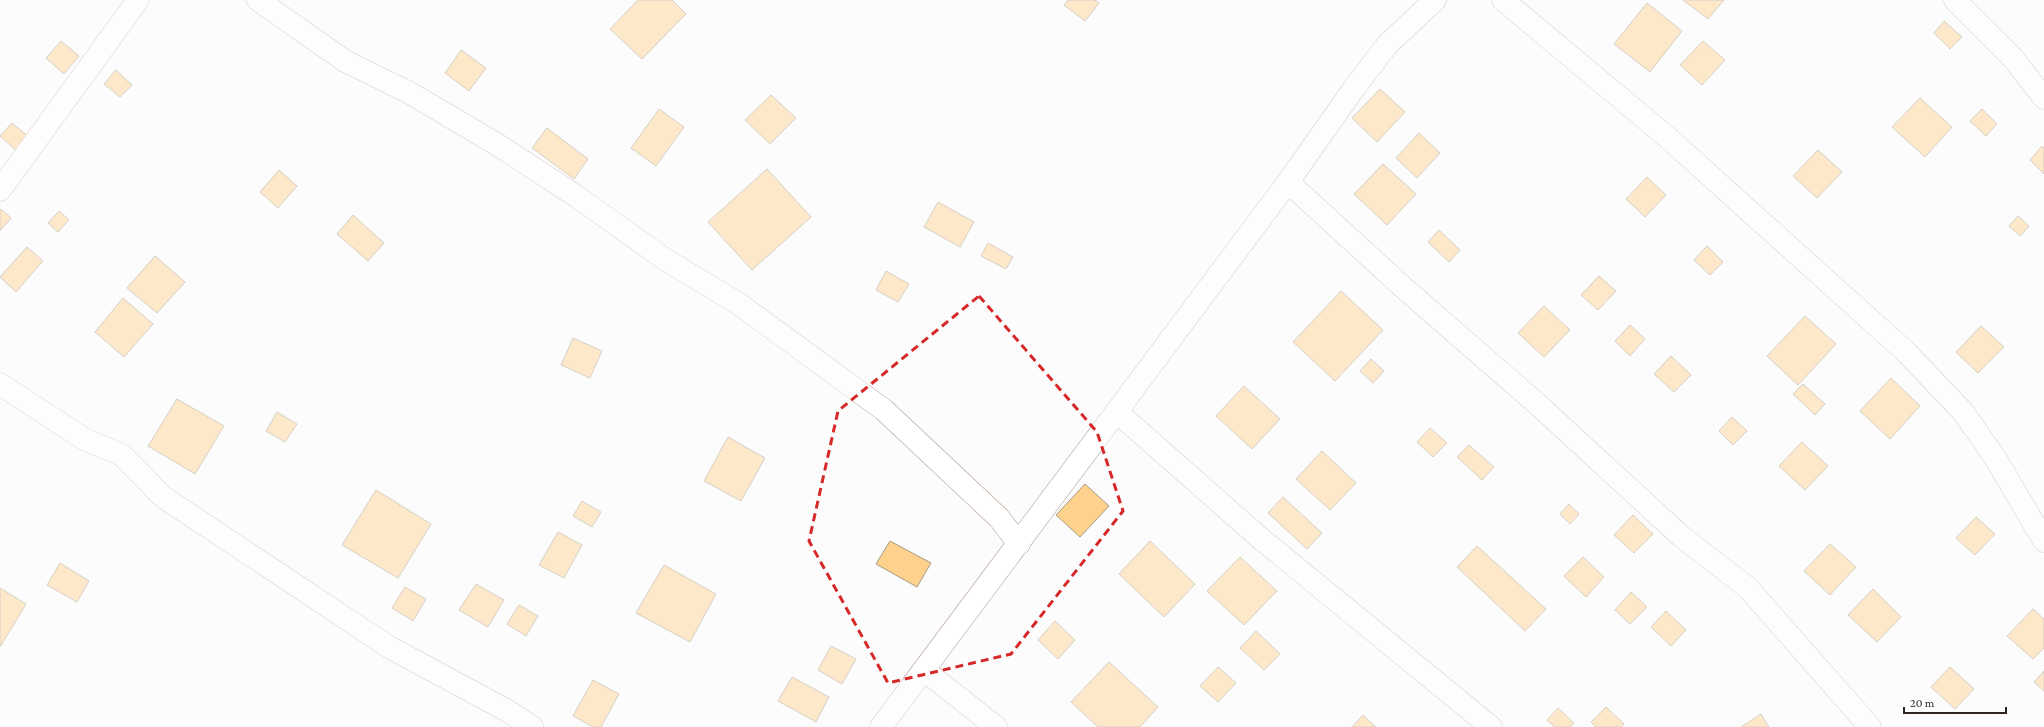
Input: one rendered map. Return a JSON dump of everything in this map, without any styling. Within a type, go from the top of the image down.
[{"type":"street","points":[[0,190],[138,0]]},
{"type":"street","points":[[258,0],[345,61],[410,92],[498,145],[576,196],[666,260],[739,304],[884,410],[999,518],[1019,544]]},
{"type":"street","points":[[881,727],[1288,182],[1388,44],[1435,0]]},
{"type":"street","points":[[1503,0],[1667,136],[1907,353],[1964,412],[1996,459],[2044,541]]},
{"type":"street","points":[[1955,0],[2010,56],[2044,98]]},
{"type":"street","points":[[1288,182],[1405,289],[1535,402],[1682,537],[1748,588],[1870,727]]},
{"type":"street","points":[[0,384],[84,439],[122,455],[163,497],[389,647],[506,710],[532,727]]},
{"type":"street","points":[[1117,412],[1260,538],[1491,727]]},
{"type":"street","points":[[924,670],[996,727]]},
{"type":"highlighted area","points":[[979,296],[1097,432],[1123,511],[1011,654],[888,683],[809,541],[838,411]]},
{"type":"building","points":[[638,0],[672,0],[686,14],[642,59],[610,29]]},
{"type":"building","points":[[1068,0],[1095,0],[1099,3],[1085,21],[1064,5]]},
{"type":"building","points":[[1683,0],[1724,0],[1708,19]]},
{"type":"building","points":[[1647,3],[1682,31],[1650,72],[1614,44]]},
{"type":"building","points":[[1944,21],[1962,37],[1950,49],[1934,33]]},
{"type":"building","points":[[61,41],[79,56],[64,74],[46,58]]},
{"type":"building","points":[[1703,41],[1725,60],[1702,85],[1680,65]]},
{"type":"building","points":[[461,50],[486,68],[469,91],[445,73]]},
{"type":"building","points":[[116,70],[132,85],[120,97],[104,84]]},
{"type":"building","points":[[1380,89],[1405,112],[1377,142],[1352,118]]},
{"type":"building","points":[[771,95],[796,118],[770,144],[745,120]]},
{"type":"building","points":[[1920,98],[1952,127],[1925,157],[1892,127]]},
{"type":"building","points":[[659,109],[684,127],[656,166],[631,148]]},
{"type":"building","points":[[1982,109],[1997,124],[1986,136],[1970,121]]},
{"type":"building","points":[[12,123],[30,138],[18,152],[0,136]]},
{"type":"building","points":[[547,128],[588,159],[574,179],[532,148]]},
{"type":"building","points":[[1419,133],[1440,153],[1417,178],[1396,158]]},
{"type":"building","points":[[2042,146],[2044,148],[2044,174],[2030,160]]},
{"type":"building","points":[[1818,150],[1842,172],[1817,198],[1793,176]]},
{"type":"building","points":[[1383,164],[1416,194],[1387,225],[1354,194]]},
{"type":"building","points":[[767,169],[811,217],[752,270],[708,222]]},
{"type":"building","points":[[279,170],[297,186],[278,208],[260,192]]},
{"type":"building","points":[[1647,177],[1666,195],[1645,217],[1626,199]]},
{"type":"building","points":[[938,202],[974,222],[960,247],[924,227]]},
{"type":"building","points":[[1,209],[11,218],[0,231],[0,210]]},
{"type":"building","points":[[59,211],[69,220],[58,232],[48,223]]},
{"type":"building","points":[[353,215],[384,243],[368,261],[337,234]]},
{"type":"building","points":[[2018,216],[2029,226],[2020,236],[2009,226]]},
{"type":"building","points":[[1439,230],[1460,250],[1449,262],[1428,242]]},
{"type":"building","points":[[988,243],[1013,257],[1006,269],[981,256]]},
{"type":"building","points":[[1707,246],[1723,262],[1710,275],[1694,260]]},
{"type":"building","points":[[27,247],[43,261],[16,292],[0,277]]},
{"type":"building","points":[[155,256],[185,282],[157,313],[127,288]]},
{"type":"building","points":[[886,271],[909,284],[898,302],[876,290]]},
{"type":"building","points":[[1599,276],[1616,291],[1598,310],[1581,295]]},
{"type":"building","points":[[1341,291],[1383,330],[1335,381],[1293,342]]},
{"type":"building","points":[[123,298],[153,324],[124,357],[95,332]]},
{"type":"building","points":[[1544,306],[1570,330],[1544,357],[1518,333]]},
{"type":"building","points":[[1805,316],[1836,344],[1798,385],[1767,356]]},
{"type":"building","points":[[1630,325],[1645,339],[1630,356],[1615,341]]},
{"type":"building","points":[[1981,326],[2004,347],[1978,373],[1956,352]]},
{"type":"building","points":[[573,338],[602,351],[590,378],[561,365]]},
{"type":"building","points":[[1671,356],[1691,375],[1674,392],[1654,374]]},
{"type":"building","points":[[1371,359],[1384,371],[1373,383],[1360,371]]},
{"type":"building","points":[[1891,378],[1920,406],[1890,439],[1860,411]]},
{"type":"building","points":[[1803,384],[1825,404],[1815,415],[1793,394]]},
{"type":"building","points":[[1244,386],[1280,419],[1252,449],[1216,416]]},
{"type":"building","points":[[177,399],[224,426],[195,474],[148,446]]},
{"type":"building","points":[[277,412],[297,424],[285,442],[266,431]]},
{"type":"building","points":[[1732,417],[1747,431],[1733,445],[1719,431]]},
{"type":"building","points":[[1430,428],[1447,443],[1433,457],[1417,442]]},
{"type":"building","points":[[728,437],[765,458],[741,501],[704,481]]},
{"type":"building","points":[[1802,442],[1828,466],[1805,490],[1779,466]]},
{"type":"building","points":[[1469,445],[1494,467],[1482,480],[1457,457]]},
{"type":"building","points":[[1322,451],[1356,483],[1330,510],[1296,479]]},
{"type":"building","points":[[1085,484],[1109,506],[1080,537],[1056,515]]},
{"type":"building","points":[[376,490],[431,524],[398,578],[342,545]]},
{"type":"building","points":[[1283,497],[1322,533],[1307,549],[1268,513]]},
{"type":"building","points":[[582,501],[601,512],[592,527],[573,516]]},
{"type":"building","points":[[1569,504],[1579,514],[1570,524],[1560,514]]},
{"type":"building","points":[[1633,515],[1653,534],[1634,553],[1614,535]]},
{"type":"building","points":[[1976,517],[1995,534],[1975,555],[1956,538]]},
{"type":"building","points":[[558,532],[582,545],[564,578],[539,565]]},
{"type":"building","points":[[890,541],[931,563],[917,587],[876,564]]},
{"type":"building","points":[[1150,541],[1195,584],[1164,617],[1119,574]]},
{"type":"building","points":[[1830,544],[1856,567],[1830,595],[1804,571]]},
{"type":"building","points":[[1477,546],[1546,609],[1525,631],[1457,567]]},
{"type":"building","points":[[1240,557],[1277,591],[1244,625],[1207,591]]},
{"type":"building","points":[[1583,557],[1604,577],[1586,597],[1564,576]]},
{"type":"building","points":[[60,563],[89,581],[77,602],[47,585]]},
{"type":"building","points":[[664,565],[716,594],[690,642],[636,613]]},
{"type":"building","points":[[476,584],[504,600],[488,627],[459,610]]},
{"type":"building","points":[[405,587],[426,599],[413,621],[392,608]]},
{"type":"building","points":[[0,588],[26,604],[0,647]]},
{"type":"building","points":[[1873,589],[1901,617],[1877,642],[1848,615]]},
{"type":"building","points":[[1631,592],[1647,607],[1630,624],[1615,610]]},
{"type":"building","points":[[519,605],[538,616],[526,636],[507,624]]},
{"type":"building","points":[[2033,609],[2044,619],[2044,648],[2033,659],[2007,636]]},
{"type":"building","points":[[1666,611],[1686,630],[1671,646],[1651,627]]},
{"type":"building","points":[[1055,621],[1075,640],[1058,659],[1038,640]]},
{"type":"building","points":[[1256,631],[1280,654],[1264,670],[1240,648]]},
{"type":"building","points":[[831,646],[856,659],[842,684],[818,670]]},
{"type":"building","points":[[1109,662],[1158,707],[1140,727],[1098,727],[1071,702]]},
{"type":"building","points":[[1218,667],[1236,683],[1218,702],[1200,686]]},
{"type":"building","points":[[1950,667],[1974,689],[1955,709],[1931,687]]},
{"type":"building","points":[[2044,671],[2044,691],[2034,682]]},
{"type":"building","points":[[792,677],[829,697],[816,722],[778,701]]},
{"type":"building","points":[[593,680],[619,694],[601,727],[593,727],[573,716]]},
{"type":"building","points":[[1606,707],[1624,724],[1621,727],[1596,727],[1591,722]]},
{"type":"building","points":[[1558,708],[1574,723],[1570,727],[1555,727],[1547,720]]},
{"type":"building","points":[[1761,714],[1769,727],[1741,727]]},
{"type":"building","points":[[1363,715],[1376,727],[1352,727]]}]
